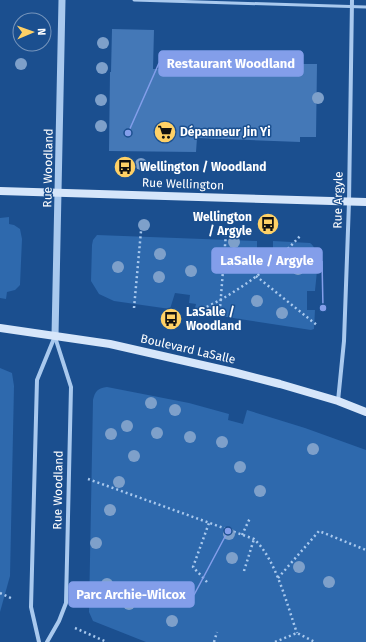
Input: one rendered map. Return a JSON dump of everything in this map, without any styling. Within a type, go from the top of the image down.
[{"type":"main road","name":"Rue Wellington","points":[[0,191],[366,202]]},
{"type":"main road","name":"Boulevard LaSalle","points":[[0,328],[110,344],[233,372],[338,401],[366,412]]},
{"type":"street","name":"Rue Woodland","points":[[47,642],[59,621],[66,603],[71,387],[55,336],[62,0]]},
{"type":"street","name":"Rue Argyle","points":[[338,401],[344,341],[349,202],[352,0]]},
{"type":"street","name":"Rue Woodland","points":[[39,642],[31,607],[36,380],[55,336]]},
{"type":"lane","points":[[134,0],[366,7]]},
{"type":"path","points":[[134,308],[140,231]]},
{"type":"path","points":[[219,321],[226,234]]},
{"type":"path","points":[[189,316],[234,292],[288,249],[300,236]]},
{"type":"path","points":[[256,276],[318,326]]},
{"type":"path","points":[[87,479],[254,539],[261,546],[278,578],[297,633],[315,642]]},
{"type":"path","points":[[242,535],[250,518]]},
{"type":"path","points":[[207,582],[193,567],[209,523]]},
{"type":"path","points":[[278,578],[319,531],[366,550]]},
{"type":"path","points":[[244,571],[254,539]]},
{"type":"path","points":[[0,594],[9,597]]},
{"type":"path","points":[[81,631],[107,642]]},
{"type":"path","points":[[214,642],[217,632]]},
{"type":"path","points":[[275,642],[297,633]]},
{"type":"shaded area","points":[[9,217],[9,224],[20,229],[22,239],[20,285],[15,290],[7,292],[6,299],[0,298],[0,218]]},
{"type":"shaded area","points":[[97,235],[257,241],[257,249],[273,250],[273,241],[310,243],[316,252],[317,258],[315,291],[307,291],[307,310],[315,310],[314,329],[311,330],[194,312],[196,304],[189,303],[190,295],[175,293],[170,309],[114,301],[99,294],[91,281],[92,245],[93,240]]},
{"type":"shaded area","points":[[0,368],[12,373],[14,386],[10,576],[0,612]]},
{"type":"shaded area","points":[[107,387],[189,403],[229,414],[228,420],[243,424],[247,410],[305,428],[366,450],[366,642],[146,642],[93,621],[89,612],[93,400],[97,390]]},
{"type":"building","points":[[112,29],[154,30],[153,69],[167,69],[198,74],[256,75],[255,53],[288,54],[288,64],[317,64],[316,137],[300,137],[300,142],[197,138],[196,152],[109,151]]},
{"type":"place","name":"Dépanneur Jin Yi","points":[[165,132]]},
{"type":"place","name":"Restaurant Woodland","points":[[128,133]]},
{"type":"place","name":"Wellington / Woodland","points":[[125,167]]},
{"type":"place","name":"Wellington / Argyle","points":[[268,224]]},
{"type":"place","name":"LaSalle / Argyle","points":[[323,308]]},
{"type":"place","name":"LaSalle / Woodland","points":[[171,319]]},
{"type":"place","name":"Parc Archie-Wilcox","points":[[228,531]]}]
